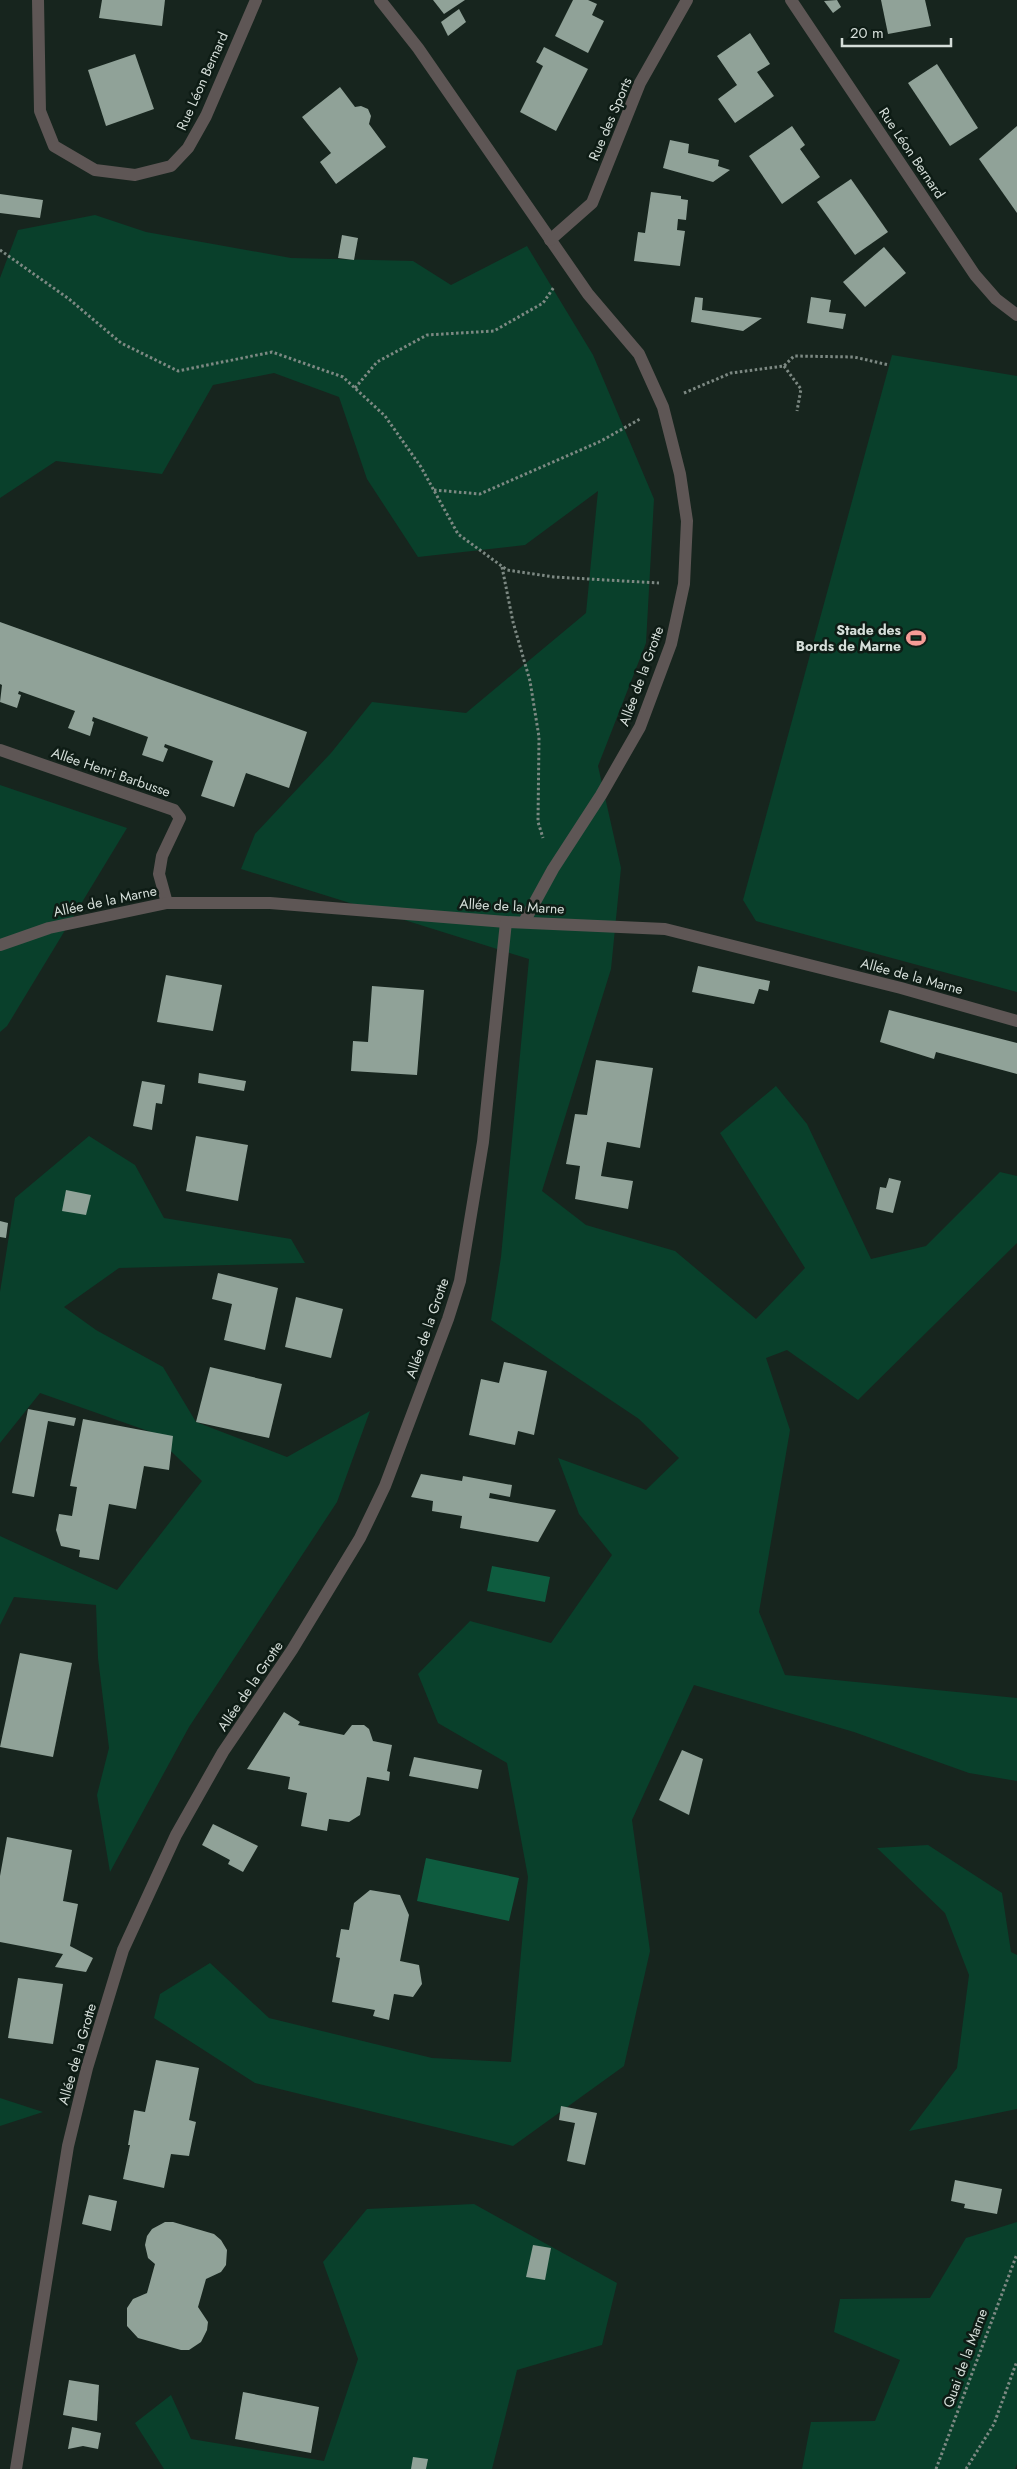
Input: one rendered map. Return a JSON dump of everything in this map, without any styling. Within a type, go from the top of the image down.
[{"type":"street","name":"Rue Léon Bernard","points":[[38,0],[40,111],[54,146],[95,170],[135,175],[171,166],[188,148],[206,116],[256,0]]},
{"type":"street","points":[[380,0],[418,48],[550,240]]},
{"type":"street","name":"Rue des Sports","points":[[550,240],[592,203],[640,83],[687,0]]},
{"type":"street","name":"Rue Léon Bernard","points":[[791,0],[975,275],[996,299],[1017,315]]},
{"type":"street","name":"Allée de la Grotte","points":[[524,922],[553,869],[601,796],[640,727],[671,644],[684,584],[687,521],[680,474],[663,407],[639,354],[588,294],[550,240]]},
{"type":"street","name":"Allée Henri Barbusse","points":[[0,750],[174,810],[180,818],[162,856],[159,874],[167,903]]},
{"type":"street","name":"Allée de la Marne","points":[[0,945],[49,928],[167,903],[270,903],[506,922],[665,928],[901,988],[1017,1021]]},
{"type":"street","name":"Allée de la Grotte","points":[[16,2469],[68,2146],[87,2068],[123,1950],[176,1835],[223,1752],[292,1650],[360,1538],[385,1486],[448,1319],[460,1281],[483,1142],[506,922]]},
{"type":"path","points":[[0,250],[69,299],[121,343],[178,371],[272,352],[343,378],[385,416],[421,467],[458,534],[507,570],[554,577],[684,584]]},
{"type":"path","points":[[354,388],[376,362],[427,335],[494,331],[543,302],[569,266]]},
{"type":"path","points":[[434,490],[480,494],[601,440],[663,407],[687,391],[730,373],[784,366],[794,356],[854,356],[889,365]]},
{"type":"path","points":[[784,366],[801,389],[797,411]]},
{"type":"path","points":[[502,566],[513,622],[530,680],[539,737],[538,822],[553,869]]},
{"type":"path","name":"Quai de la Marne","points":[[936,2469],[1017,2254]]},
{"type":"path","points":[[966,2469],[994,2424],[1017,2361]]},
{"type":"shaded area","points":[[95,215],[146,232],[291,258],[413,261],[451,285],[527,246],[593,355],[654,499],[646,643],[598,766],[621,868],[611,969],[542,1191],[586,1225],[675,1251],[756,1319],[805,1268],[720,1133],[776,1086],[807,1124],[871,1259],[926,1246],[1000,1172],[1017,1176],[1017,1243],[858,1400],[787,1350],[766,1358],[790,1430],[759,1612],[785,1675],[1017,1698],[1017,1781],[969,1773],[854,1732],[694,1685],[632,1820],[650,1951],[624,2066],[513,2146],[255,2083],[154,2018],[160,1994],[210,1963],[269,2018],[432,2058],[511,2062],[528,1877],[507,1763],[438,1723],[418,1674],[470,1621],[551,1643],[612,1555],[579,1514],[558,1458],[646,1490],[679,1458],[639,1419],[491,1320],[501,1257],[529,959],[241,869],[255,834],[331,753],[372,702],[466,713],[586,613],[598,491],[525,545],[418,557],[367,479],[339,397],[274,373],[213,385],[162,474],[56,461],[0,498],[0,278],[18,230]]},
{"type":"shaded area","name":"Stade des Bords de Marne","points":[[892,355],[1017,376],[1017,992],[756,921],[743,900]]},
{"type":"shaded area","points":[[0,785],[127,828],[7,1026],[0,1032]]},
{"type":"shaded area","points":[[89,1136],[135,1165],[164,1218],[291,1239],[305,1263],[119,1268],[64,1307],[96,1330],[163,1367],[196,1422],[287,1457],[370,1411],[337,1502],[189,1727],[110,1872],[97,1795],[109,1748],[98,1658],[96,1605],[14,1597],[0,1625],[0,1536],[117,1590],[202,1481],[151,1432],[40,1393],[0,1443],[0,1292],[15,1198]]},
{"type":"shaded area","points":[[492,1566],[550,1577],[545,1602],[487,1591]]},
{"type":"shaded area","points":[[928,1845],[1002,1893],[1011,1952],[1017,1955],[1017,2109],[909,2131],[957,2068],[969,1975],[945,1913],[877,1848]]},
{"type":"shaded area","points":[[426,1858],[519,1878],[509,1921],[417,1901]]},
{"type":"shaded area","points":[[0,2098],[43,2112],[0,2126]]},
{"type":"shaded area","points":[[474,2204],[617,2283],[602,2345],[517,2370],[492,2469],[164,2469],[135,2423],[171,2395],[191,2439],[324,2461],[358,2359],[323,2262],[367,2209]]},
{"type":"shaded area","points":[[1017,2222],[1017,2464],[1015,2469],[802,2469],[811,2422],[875,2421],[900,2360],[834,2332],[840,2299],[930,2298],[966,2238]]},
{"type":"building","points":[[102,0],[165,0],[162,26],[99,18]]},
{"type":"building","points":[[433,0],[465,0],[444,14]]},
{"type":"building","points":[[573,0],[588,0],[597,4],[592,15],[604,21],[588,53],[555,36]]},
{"type":"building","points":[[837,0],[841,7],[833,13],[824,1]]},
{"type":"building","points":[[881,0],[925,0],[931,26],[888,34]]},
{"type":"building","points":[[459,9],[466,22],[448,36],[441,22]]},
{"type":"building","points":[[750,33],[770,64],[757,72],[774,96],[735,123],[718,99],[737,85],[717,56]]},
{"type":"building","points":[[544,47],[588,69],[556,131],[520,112],[543,66],[536,62]]},
{"type":"building","points":[[135,54],[154,109],[106,126],[88,70]]},
{"type":"building","points":[[937,64],[978,128],[950,146],[908,83]]},
{"type":"building","points":[[340,87],[355,107],[361,106],[368,109],[371,116],[369,124],[386,147],[336,184],[320,162],[331,153],[302,117]]},
{"type":"building","points":[[792,126],[805,145],[800,149],[820,177],[782,204],[749,156]]},
{"type":"building","points":[[1017,126],[1017,213],[979,159]]},
{"type":"building","points":[[670,140],[689,144],[688,153],[719,160],[718,166],[730,170],[713,182],[663,168]]},
{"type":"building","points":[[851,179],[888,232],[855,255],[817,202]]},
{"type":"building","points":[[651,192],[681,196],[681,199],[688,200],[686,220],[678,219],[677,230],[685,231],[680,266],[634,261],[638,232],[645,233]]},
{"type":"building","points":[[0,194],[43,200],[40,218],[0,213]]},
{"type":"building","points":[[342,235],[358,238],[354,260],[338,258]]},
{"type":"building","points":[[884,247],[906,273],[865,307],[843,282]]},
{"type":"building","points":[[695,297],[703,298],[702,310],[762,318],[743,331],[691,322]]},
{"type":"building","points":[[811,297],[831,300],[829,312],[846,314],[843,329],[807,323]]},
{"type":"building","points":[[0,622],[307,732],[289,788],[246,773],[234,807],[201,796],[213,761],[165,744],[164,747],[168,749],[163,762],[142,755],[148,737],[93,717],[92,721],[94,722],[90,736],[68,728],[75,711],[19,691],[18,694],[21,695],[17,708],[0,702],[2,685],[0,684]]},
{"type":"building","points":[[698,966],[770,981],[768,991],[759,989],[754,1004],[692,992]]},
{"type":"building","points":[[166,975],[222,985],[213,1031],[157,1022]]},
{"type":"building","points":[[372,986],[424,990],[417,1075],[351,1071],[353,1041],[368,1042]]},
{"type":"building","points":[[889,1010],[1017,1043],[1017,1074],[936,1052],[934,1059],[880,1042]]},
{"type":"building","points":[[596,1060],[653,1068],[640,1148],[607,1142],[601,1176],[633,1181],[628,1209],[575,1199],[580,1166],[566,1164],[575,1114],[587,1115]]},
{"type":"building","points":[[199,1073],[246,1081],[244,1091],[198,1083]]},
{"type":"building","points":[[142,1081],[165,1085],[162,1104],[156,1103],[152,1130],[133,1126]]},
{"type":"building","points":[[196,1136],[248,1145],[238,1201],[186,1191]]},
{"type":"building","points":[[889,1178],[901,1181],[893,1213],[876,1209],[880,1187],[886,1188]]},
{"type":"building","points":[[66,1190],[91,1195],[86,1215],[62,1211]]},
{"type":"building","points":[[0,1221],[8,1223],[6,1238],[0,1237]]},
{"type":"building","points":[[218,1273],[278,1288],[265,1350],[224,1340],[232,1304],[212,1299]]},
{"type":"building","points":[[296,1297],[343,1309],[331,1358],[285,1347]]},
{"type":"building","points":[[504,1362],[547,1371],[534,1435],[518,1431],[515,1445],[469,1435],[481,1379],[499,1383]]},
{"type":"building","points":[[210,1367],[282,1384],[269,1438],[196,1422]]},
{"type":"building","points":[[28,1409],[76,1418],[74,1426],[48,1421],[34,1497],[12,1493]]},
{"type":"building","points":[[83,1419],[173,1436],[169,1470],[144,1466],[136,1509],[109,1504],[99,1560],[79,1557],[80,1550],[61,1546],[56,1530],[59,1514],[72,1516],[77,1487],[70,1486]]},
{"type":"building","points":[[421,1474],[462,1481],[463,1476],[512,1485],[510,1497],[490,1493],[489,1498],[556,1510],[538,1542],[460,1528],[462,1516],[432,1511],[433,1501],[411,1497]]},
{"type":"building","points":[[20,1653],[72,1663],[53,1757],[0,1747]]},
{"type":"building","points":[[284,1712],[300,1722],[298,1725],[344,1735],[352,1725],[364,1725],[369,1729],[373,1741],[392,1745],[387,1771],[390,1772],[389,1781],[367,1777],[360,1815],[349,1822],[329,1819],[327,1831],[301,1826],[307,1793],[288,1789],[290,1777],[247,1769]]},
{"type":"building","points":[[682,1750],[703,1759],[689,1815],[659,1800]]},
{"type":"building","points":[[414,1757],[482,1770],[478,1789],[409,1776]]},
{"type":"building","points":[[213,1824],[258,1846],[243,1872],[228,1864],[230,1860],[202,1845]]},
{"type":"building","points":[[7,1837],[72,1850],[63,1901],[78,1904],[70,1946],[93,1958],[86,1972],[55,1967],[63,1954],[0,1942],[0,1876]]},
{"type":"building","points":[[370,1890],[400,1895],[409,1915],[400,1961],[419,1965],[422,1984],[413,1997],[394,1994],[389,2020],[373,2016],[375,2010],[332,2002],[340,1958],[336,1957],[341,1929],[349,1930],[354,1903]]},
{"type":"building","points":[[18,1978],[63,1984],[53,2044],[8,2038]]},
{"type":"building","points":[[156,2060],[199,2068],[189,2120],[196,2122],[189,2156],[171,2154],[164,2188],[123,2179],[130,2145],[128,2145],[134,2110],[145,2112]]},
{"type":"building","points":[[561,2106],[597,2113],[585,2165],[567,2161],[575,2123],[559,2120]]},
{"type":"building","points":[[955,2180],[1002,2189],[997,2214],[964,2208],[965,2204],[951,2201]]},
{"type":"building","points":[[89,2195],[117,2201],[111,2231],[82,2224]]},
{"type":"building","points":[[165,2222],[173,2222],[214,2234],[221,2240],[227,2250],[226,2265],[221,2272],[206,2279],[198,2307],[208,2322],[207,2330],[201,2342],[189,2350],[181,2350],[138,2338],[127,2326],[127,2308],[133,2299],[147,2293],[155,2264],[148,2258],[145,2245],[147,2236],[152,2229]]},
{"type":"building","points":[[533,2245],[551,2248],[545,2280],[526,2277]]},
{"type":"building","points":[[69,2380],[99,2385],[97,2421],[63,2415]]},
{"type":"building","points":[[243,2392],[319,2407],[311,2453],[235,2439]]},
{"type":"building","points":[[72,2427],[101,2433],[98,2449],[83,2446],[68,2449]]},
{"type":"building","points":[[413,2457],[428,2459],[426,2469],[411,2469]]},
{"type":"place","name":"Stade des Bords de Marne","points":[[916,638]]}]
